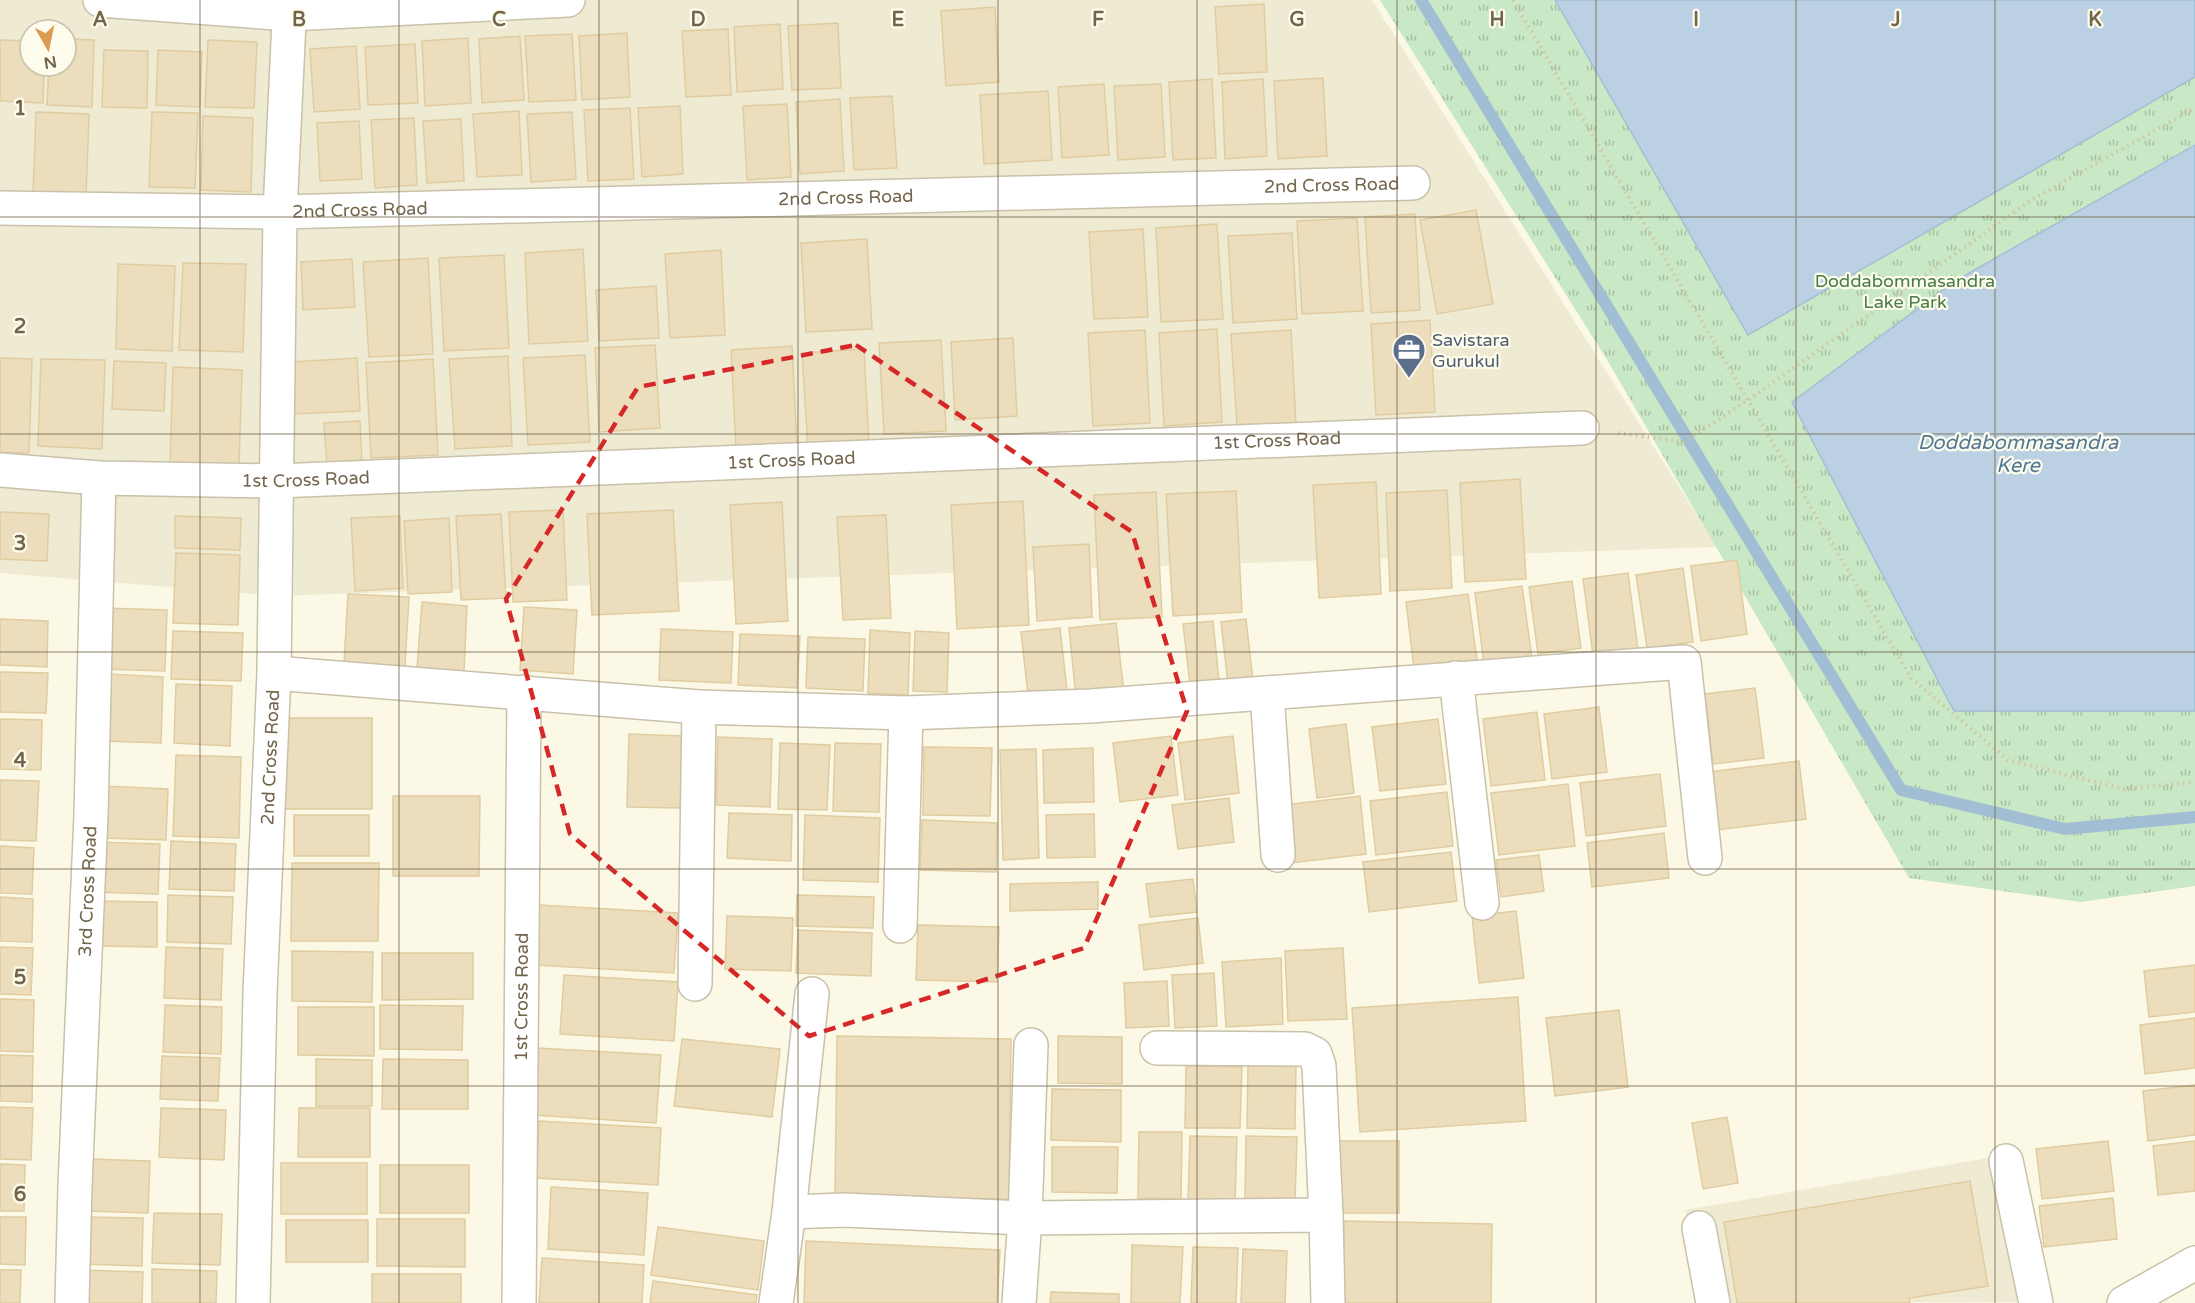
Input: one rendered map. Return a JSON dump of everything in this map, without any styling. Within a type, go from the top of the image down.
[{"type":"street","points":[[100,0],[290,7],[568,0]]},
{"type":"street","name":"2nd Cross Road","points":[[253,1303],[260,993],[274,673],[280,212],[290,7]]},
{"type":"street","name":"2nd Cross Road","points":[[0,208],[280,212],[1413,183]]},
{"type":"street","name":"1st Cross Road","points":[[0,470],[99,478],[277,482],[1582,429]]},
{"type":"street","name":"3rd Cross Road","points":[[72,1303],[91,815],[99,478]]},
{"type":"street","points":[[274,673],[699,707],[906,713],[1090,706],[1684,662],[1705,858]]},
{"type":"street","points":[[1456,678],[1482,903]]},
{"type":"street","name":"1st Cross Road","points":[[519,1303],[524,692]]},
{"type":"street","points":[[1267,693],[1278,855]]},
{"type":"street","points":[[695,984],[699,707]]},
{"type":"street","points":[[900,926],[906,713]]},
{"type":"street","points":[[776,1303],[789,1212],[812,994]]},
{"type":"street","points":[[1020,1303],[1031,1045]]},
{"type":"street","points":[[1157,1048],[1305,1049],[1315,1054],[1319,1066],[1328,1303]]},
{"type":"street","points":[[2006,1161],[2036,1303]]},
{"type":"street","points":[[789,1212],[844,1210],[1025,1218],[1326,1215]]},
{"type":"street","points":[[1699,1228],[1713,1303]]},
{"type":"street","points":[[2124,1303],[2195,1263]]},
{"type":"path","points":[[1513,0],[1911,678],[2008,760],[2124,789],[2195,782]]},
{"type":"path","points":[[1582,429],[1684,442],[1748,400],[2033,199],[2195,108]]},
{"type":"highlighted area","points":[[856,345],[1132,532],[1187,711],[1084,948],[809,1036],[570,834],[506,599],[638,387]]},
{"type":"shaded area","points":[[0,0],[1372,0],[1717,547],[276,596],[0,573]]},
{"type":"shaded area","points":[[1994,1157],[2019,1302],[1701,1303],[1685,1210]]},
{"type":"green space","name":"Doddabommasandra Lake Park","points":[[1380,0],[2195,0],[2195,886],[2081,902],[1909,878],[1606,358]]},
{"type":"water","points":[[1555,0],[2195,0],[2195,77],[1748,335]]},
{"type":"water","name":"Doddabommasandra Kere","points":[[2195,145],[2195,711],[1954,711],[1792,402],[1955,281]]},
{"type":"building","points":[[1264,4],[1267,72],[1219,74],[1215,7]]},
{"type":"building","points":[[995,7],[999,82],[946,86],[941,11]]},
{"type":"building","points":[[838,23],[841,88],[792,90],[788,26]]},
{"type":"building","points":[[780,24],[783,89],[737,92],[734,27]]},
{"type":"building","points":[[728,29],[731,95],[686,97],[682,31]]},
{"type":"building","points":[[627,33],[630,97],[582,100],[579,36]]},
{"type":"building","points":[[572,34],[576,100],[529,102],[525,36]]},
{"type":"building","points":[[520,36],[524,100],[482,103],[479,39]]},
{"type":"building","points":[[468,38],[471,103],[425,106],[422,41]]},
{"type":"building","points":[[78,39],[94,40],[92,107],[47,105],[48,78],[78,78]]},
{"type":"building","points":[[0,40],[18,41],[18,78],[44,78],[43,103],[0,101]]},
{"type":"building","points":[[208,40],[257,42],[254,108],[205,107]]},
{"type":"building","points":[[415,44],[418,103],[368,105],[365,47]]},
{"type":"building","points":[[356,46],[360,109],[314,112],[310,49]]},
{"type":"building","points":[[104,50],[148,51],[147,108],[102,107]]},
{"type":"building","points":[[158,50],[202,52],[200,107],[156,105]]},
{"type":"building","points":[[1323,78],[1327,156],[1278,159],[1274,81]]},
{"type":"building","points":[[1212,79],[1216,158],[1173,160],[1169,82]]},
{"type":"building","points":[[1263,79],[1267,156],[1225,159],[1222,82]]},
{"type":"building","points":[[1104,84],[1109,155],[1062,158],[1058,87]]},
{"type":"building","points":[[1161,84],[1165,157],[1118,160],[1114,86]]},
{"type":"building","points":[[1048,91],[1052,160],[984,164],[980,95]]},
{"type":"building","points":[[892,96],[897,168],[854,170],[850,98]]},
{"type":"building","points":[[840,99],[844,171],[800,174],[796,102]]},
{"type":"building","points":[[787,104],[791,177],[747,180],[743,106]]},
{"type":"building","points":[[680,106],[683,174],[642,177],[638,108]]},
{"type":"building","points":[[630,108],[634,179],[588,181],[584,110]]},
{"type":"building","points":[[519,111],[522,175],[477,177],[473,114]]},
{"type":"building","points":[[36,112],[89,114],[86,197],[33,195]]},
{"type":"building","points":[[152,112],[198,113],[195,188],[149,187]]},
{"type":"building","points":[[572,112],[576,179],[531,182],[527,114]]},
{"type":"building","points":[[203,116],[253,118],[251,192],[201,190]]},
{"type":"building","points":[[414,118],[417,185],[375,188],[371,120]]},
{"type":"building","points":[[461,119],[464,181],[427,183],[423,121]]},
{"type":"building","points":[[359,121],[362,179],[320,181],[317,123]]},
{"type":"building","points":[[1476,210],[1493,304],[1437,314],[1420,220]]},
{"type":"building","points":[[1415,214],[1420,310],[1371,313],[1365,217]]},
{"type":"building","points":[[1357,218],[1363,311],[1302,314],[1297,221]]},
{"type":"building","points":[[1217,224],[1223,319],[1161,322],[1156,228]]},
{"type":"building","points":[[1143,229],[1148,317],[1094,319],[1089,232]]},
{"type":"building","points":[[1292,233],[1297,319],[1233,323],[1228,236]]},
{"type":"building","points":[[867,239],[872,329],[806,332],[801,243]]},
{"type":"building","points":[[583,249],[588,341],[529,344],[525,253]]},
{"type":"building","points":[[721,250],[725,335],[670,338],[665,254]]},
{"type":"building","points":[[504,255],[509,348],[444,351],[439,258]]},
{"type":"building","points":[[428,258],[433,354],[369,357],[363,262]]},
{"type":"building","points":[[352,259],[355,307],[303,310],[301,262]]},
{"type":"building","points":[[183,263],[246,264],[243,352],[179,350]]},
{"type":"building","points":[[118,264],[175,266],[172,351],[116,349]]},
{"type":"building","points":[[656,286],[659,338],[599,341],[596,290]]},
{"type":"building","points":[[1430,320],[1435,412],[1376,415],[1371,324]]},
{"type":"building","points":[[1217,329],[1222,422],[1164,426],[1159,333]]},
{"type":"building","points":[[1145,330],[1150,423],[1093,426],[1088,333]]},
{"type":"building","points":[[1291,330],[1296,424],[1237,426],[1231,334]]},
{"type":"building","points":[[1013,338],[1017,416],[955,420],[951,342]]},
{"type":"building","points":[[941,340],[946,431],[884,434],[879,343]]},
{"type":"building","points":[[655,345],[660,428],[599,432],[595,348]]},
{"type":"building","points":[[792,346],[797,446],[736,450],[731,350]]},
{"type":"building","points":[[864,349],[869,446],[808,449],[802,353]]},
{"type":"building","points":[[585,355],[590,442],[528,445],[523,358]]},
{"type":"building","points":[[508,356],[512,446],[455,449],[449,359]]},
{"type":"building","points":[[0,358],[32,359],[29,453],[0,452]]},
{"type":"building","points":[[357,358],[360,411],[294,414],[292,362]]},
{"type":"building","points":[[41,359],[105,360],[102,449],[38,446]]},
{"type":"building","points":[[433,359],[438,455],[371,458],[366,363]]},
{"type":"building","points":[[114,361],[166,363],[164,411],[112,409]]},
{"type":"building","points":[[173,367],[242,370],[239,465],[170,463]]},
{"type":"building","points":[[360,421],[362,465],[327,467],[324,423]]},
{"type":"building","points":[[1520,479],[1526,579],[1465,582],[1460,483]]},
{"type":"building","points":[[1376,482],[1381,594],[1319,598],[1313,485]]},
{"type":"building","points":[[1447,490],[1452,588],[1390,591],[1386,493]]},
{"type":"building","points":[[1236,491],[1242,612],[1173,616],[1166,494]]},
{"type":"building","points":[[1156,492],[1162,617],[1100,620],[1094,495]]},
{"type":"building","points":[[1023,501],[1029,625],[957,629],[951,505]]},
{"type":"building","points":[[782,502],[788,621],[736,624],[730,505]]},
{"type":"building","points":[[563,510],[567,600],[513,602],[509,512]]},
{"type":"building","points":[[673,510],[679,611],[592,615],[587,514]]},
{"type":"building","points":[[0,512],[49,514],[47,561],[0,559]]},
{"type":"building","points":[[501,514],[506,598],[461,600],[456,516]]},
{"type":"building","points":[[886,515],[891,618],[843,620],[837,517]]},
{"type":"building","points":[[175,516],[241,518],[240,550],[175,548]]},
{"type":"building","points":[[400,516],[403,588],[355,591],[351,518]]},
{"type":"building","points":[[449,518],[452,592],[408,594],[404,521]]},
{"type":"building","points":[[1089,544],[1092,617],[1037,621],[1033,547]]},
{"type":"building","points":[[176,553],[240,555],[238,625],[173,623]]},
{"type":"building","points":[[1737,560],[1747,634],[1701,641],[1691,566]]},
{"type":"building","points":[[1683,568],[1693,642],[1647,648],[1636,575]]},
{"type":"building","points":[[1628,573],[1638,649],[1593,655],[1583,579]]},
{"type":"building","points":[[1572,581],[1581,648],[1538,654],[1529,587]]},
{"type":"building","points":[[1522,586],[1532,658],[1484,665],[1475,593]]},
{"type":"building","points":[[348,594],[409,597],[405,666],[344,663]]},
{"type":"building","points":[[1468,594],[1477,660],[1414,669],[1406,602]]},
{"type":"building","points":[[422,602],[467,606],[464,671],[417,669]]},
{"type":"building","points":[[524,607],[577,610],[573,674],[520,670]]},
{"type":"building","points":[[104,608],[167,610],[165,671],[102,669]]},
{"type":"building","points":[[0,619],[48,621],[47,667],[0,665]]},
{"type":"building","points":[[1246,619],[1253,681],[1228,684],[1221,622]]},
{"type":"building","points":[[1213,621],[1219,681],[1190,684],[1183,624]]},
{"type":"building","points":[[1116,623],[1124,693],[1076,697],[1069,628]]},
{"type":"building","points":[[1060,628],[1067,690],[1028,695],[1021,632]]},
{"type":"building","points":[[661,629],[733,632],[731,683],[659,680]]},
{"type":"building","points":[[870,630],[910,633],[908,695],[868,693]]},
{"type":"building","points":[[173,631],[243,633],[241,681],[171,679]]},
{"type":"building","points":[[915,631],[949,633],[947,692],[913,691]]},
{"type":"building","points":[[740,634],[800,636],[797,688],[738,685]]},
{"type":"building","points":[[808,637],[865,639],[863,691],[806,688]]},
{"type":"building","points":[[0,672],[48,673],[46,713],[0,712]]},
{"type":"building","points":[[107,674],[163,677],[161,743],[104,741]]},
{"type":"building","points":[[176,684],[232,686],[230,746],[174,743]]},
{"type":"building","points":[[1755,688],[1764,758],[1713,764],[1705,694]]},
{"type":"building","points":[[1599,707],[1607,772],[1552,779],[1544,714]]},
{"type":"building","points":[[1537,712],[1545,780],[1491,786],[1483,719]]},
{"type":"building","points":[[282,718],[372,718],[372,809],[281,809]]},
{"type":"building","points":[[0,719],[42,720],[41,770],[0,769]]},
{"type":"building","points":[[1438,719],[1446,784],[1380,791],[1372,727]]},
{"type":"building","points":[[1346,724],[1354,793],[1317,798],[1309,729]]},
{"type":"building","points":[[629,734],[683,736],[680,808],[627,807]]},
{"type":"building","points":[[1171,736],[1178,795],[1120,802],[1113,743]]},
{"type":"building","points":[[1233,736],[1239,793],[1185,800],[1178,743]]},
{"type":"building","points":[[718,737],[772,739],[770,807],[716,805]]},
{"type":"building","points":[[780,743],[830,745],[827,810],[778,809]]},
{"type":"building","points":[[835,743],[881,744],[879,812],[833,811]]},
{"type":"building","points":[[924,747],[992,748],[990,816],[923,815]]},
{"type":"building","points":[[1093,748],[1094,802],[1044,803],[1043,750]]},
{"type":"building","points":[[1036,749],[1039,858],[1003,860],[1000,750]]},
{"type":"building","points":[[176,755],[241,757],[239,838],[173,836]]},
{"type":"building","points":[[1799,761],[1806,819],[1716,830],[1709,772]]},
{"type":"building","points":[[1660,774],[1666,826],[1586,836],[1580,783]]},
{"type":"building","points":[[0,780],[39,781],[36,841],[0,840]]},
{"type":"building","points":[[1568,784],[1575,846],[1499,855],[1491,793]]},
{"type":"building","points":[[103,786],[168,789],[166,840],[101,838]]},
{"type":"building","points":[[1447,792],[1453,846],[1376,855],[1370,801]]},
{"type":"building","points":[[393,796],[480,796],[479,876],[393,876]]},
{"type":"building","points":[[1360,796],[1366,854],[1291,863],[1284,805]]},
{"type":"building","points":[[1229,798],[1234,842],[1178,849],[1172,805]]},
{"type":"building","points":[[729,813],[792,815],[791,861],[727,858]]},
{"type":"building","points":[[1094,814],[1095,857],[1047,858],[1046,815]]},
{"type":"building","points":[[294,815],[369,815],[369,856],[294,856]]},
{"type":"building","points":[[805,815],[880,818],[878,882],[803,880]]},
{"type":"building","points":[[922,820],[997,823],[996,872],[920,870]]},
{"type":"building","points":[[1664,833],[1669,878],[1592,887],[1587,843]]},
{"type":"building","points":[[171,841],[236,844],[234,891],[169,889]]},
{"type":"building","points":[[96,842],[160,844],[158,894],[94,892]]},
{"type":"building","points":[[0,846],[34,848],[32,894],[0,893]]},
{"type":"building","points":[[1451,852],[1457,901],[1369,912],[1363,862]]},
{"type":"building","points":[[1539,855],[1544,891],[1501,897],[1496,860]]},
{"type":"building","points":[[292,863],[379,863],[378,941],[291,941]]},
{"type":"building","points":[[1193,879],[1197,912],[1150,917],[1146,884]]},
{"type":"building","points":[[1098,882],[1098,909],[1010,911],[1010,884]]},
{"type":"building","points":[[168,895],[233,897],[231,944],[167,942]]},
{"type":"building","points":[[797,895],[874,897],[873,928],[796,926]]},
{"type":"building","points":[[0,897],[33,899],[32,942],[0,941]]},
{"type":"building","points":[[97,901],[157,902],[157,947],[96,946]]},
{"type":"building","points":[[539,905],[678,913],[674,973],[536,965]]},
{"type":"building","points":[[1516,911],[1524,978],[1479,983],[1472,916]]},
{"type":"building","points":[[727,916],[793,918],[791,971],[725,969]]},
{"type":"building","points":[[1198,918],[1203,963],[1144,970],[1139,925]]},
{"type":"building","points":[[918,925],[999,927],[997,982],[916,980]]},
{"type":"building","points":[[798,930],[872,933],[871,976],[796,973]]},
{"type":"building","points":[[0,947],[33,948],[31,995],[0,994]]},
{"type":"building","points":[[166,947],[223,949],[221,1000],[164,998]]},
{"type":"building","points":[[1343,948],[1347,1019],[1288,1021],[1285,951]]},
{"type":"building","points":[[292,951],[373,952],[372,1002],[292,1001]]},
{"type":"building","points":[[382,953],[473,953],[473,999],[382,1000]]},
{"type":"building","points":[[1281,958],[1283,1024],[1226,1027],[1222,962]]},
{"type":"building","points":[[2195,965],[2195,1012],[2149,1017],[2144,971]]},
{"type":"building","points":[[1214,973],[1217,1026],[1175,1028],[1172,975]]},
{"type":"building","points":[[564,975],[678,982],[674,1041],[560,1034]]},
{"type":"building","points":[[1167,981],[1169,1026],[1126,1028],[1124,983]]},
{"type":"building","points":[[1518,997],[1526,1121],[1360,1132],[1352,1008]]},
{"type":"building","points":[[0,999],[34,1000],[33,1052],[0,1051]]},
{"type":"building","points":[[165,1005],[222,1007],[221,1054],[163,1052]]},
{"type":"building","points":[[380,1005],[463,1006],[462,1050],[380,1049]]},
{"type":"building","points":[[298,1007],[374,1007],[374,1056],[298,1055]]},
{"type":"building","points":[[1619,1010],[1628,1087],[1555,1096],[1546,1018]]},
{"type":"building","points":[[2195,1018],[2195,1068],[2145,1074],[2140,1025]]},
{"type":"building","points":[[837,1036],[1011,1039],[1009,1199],[835,1197]]},
{"type":"building","points":[[1058,1036],[1122,1037],[1122,1084],[1058,1083]]},
{"type":"building","points":[[682,1039],[780,1049],[772,1117],[674,1106]]},
{"type":"building","points":[[537,1048],[661,1055],[656,1123],[533,1115]]},
{"type":"building","points":[[0,1055],[33,1056],[32,1102],[0,1101]]},
{"type":"building","points":[[162,1056],[220,1058],[218,1101],[160,1099]]},
{"type":"building","points":[[316,1059],[372,1060],[372,1106],[316,1106]]},
{"type":"building","points":[[383,1059],[468,1060],[468,1109],[382,1109]]},
{"type":"building","points":[[1248,1063],[1296,1064],[1295,1129],[1247,1128]]},
{"type":"building","points":[[1186,1066],[1242,1067],[1240,1128],[1185,1128]]},
{"type":"building","points":[[2195,1085],[2195,1135],[2148,1141],[2143,1091]]},
{"type":"building","points":[[1052,1089],[1121,1090],[1121,1142],[1051,1140]]},
{"type":"building","points":[[0,1107],[33,1108],[31,1160],[0,1159]]},
{"type":"building","points":[[161,1108],[226,1110],[224,1160],[159,1157]]},
{"type":"building","points":[[299,1108],[370,1108],[370,1157],[298,1157]]},
{"type":"building","points":[[1727,1117],[1738,1183],[1703,1189],[1692,1123]]},
{"type":"building","points":[[539,1121],[661,1128],[658,1185],[536,1178]]},
{"type":"building","points":[[1139,1132],[1182,1132],[1181,1199],[1138,1198]]},
{"type":"building","points":[[1190,1136],[1237,1137],[1235,1203],[1188,1203]]},
{"type":"building","points":[[1246,1136],[1297,1137],[1295,1201],[1245,1200]]},
{"type":"building","points":[[1336,1141],[1399,1141],[1399,1213],[1337,1213]]},
{"type":"building","points":[[2108,1141],[2114,1191],[2042,1199],[2036,1149]]},
{"type":"building","points":[[2195,1141],[2195,1191],[2158,1195],[2153,1146]]},
{"type":"building","points":[[1052,1147],[1118,1147],[1117,1193],[1052,1192]]},
{"type":"building","points":[[90,1159],[150,1161],[148,1213],[88,1211]]},
{"type":"building","points":[[281,1163],[367,1163],[367,1214],[281,1214]]},
{"type":"building","points":[[0,1164],[25,1165],[24,1211],[0,1211]]},
{"type":"building","points":[[380,1165],[469,1165],[469,1213],[380,1213]]},
{"type":"building","points":[[1970,1181],[1988,1286],[1909,1298],[1910,1303],[1737,1303],[1724,1222]]},
{"type":"building","points":[[551,1187],[648,1193],[644,1255],[548,1249]]},
{"type":"building","points":[[2113,1198],[2117,1239],[2044,1247],[2039,1206]]},
{"type":"building","points":[[154,1213],[222,1214],[220,1265],[152,1263]]},
{"type":"building","points":[[0,1217],[26,1217],[25,1265],[0,1264]]},
{"type":"building","points":[[82,1217],[143,1218],[142,1266],[81,1264]]},
{"type":"building","points":[[377,1219],[465,1219],[465,1267],[377,1266]]},
{"type":"building","points":[[286,1220],[368,1220],[368,1262],[286,1262]]},
{"type":"building","points":[[1344,1221],[1492,1224],[1491,1303],[1343,1303]]},
{"type":"building","points":[[658,1227],[764,1241],[758,1290],[651,1275]]},
{"type":"building","points":[[806,1241],[1000,1250],[997,1303],[804,1303]]},
{"type":"building","points":[[1132,1245],[1183,1247],[1180,1303],[1131,1303]]},
{"type":"building","points":[[1193,1247],[1238,1248],[1236,1303],[1191,1303]]},
{"type":"building","points":[[1243,1249],[1287,1251],[1285,1303],[1241,1303]]},
{"type":"building","points":[[542,1258],[644,1265],[642,1303],[539,1303]]},
{"type":"building","points":[[152,1269],[217,1271],[216,1303],[152,1303]]},
{"type":"building","points":[[0,1270],[21,1270],[20,1303],[0,1303]]},
{"type":"building","points":[[81,1270],[143,1272],[142,1303],[80,1303]]},
{"type":"building","points":[[372,1274],[461,1274],[461,1303],[372,1303]]},
{"type":"building","points":[[653,1281],[757,1295],[756,1303],[650,1303]]},
{"type":"building","points":[[1051,1292],[1119,1294],[1119,1303],[1050,1303]]},
{"type":"waterway","points":[[1421,0],[1901,790],[2065,829],[2195,817]]},
{"type":"place","name":"Savistara Gurukul","points":[[1409,379]]}]
